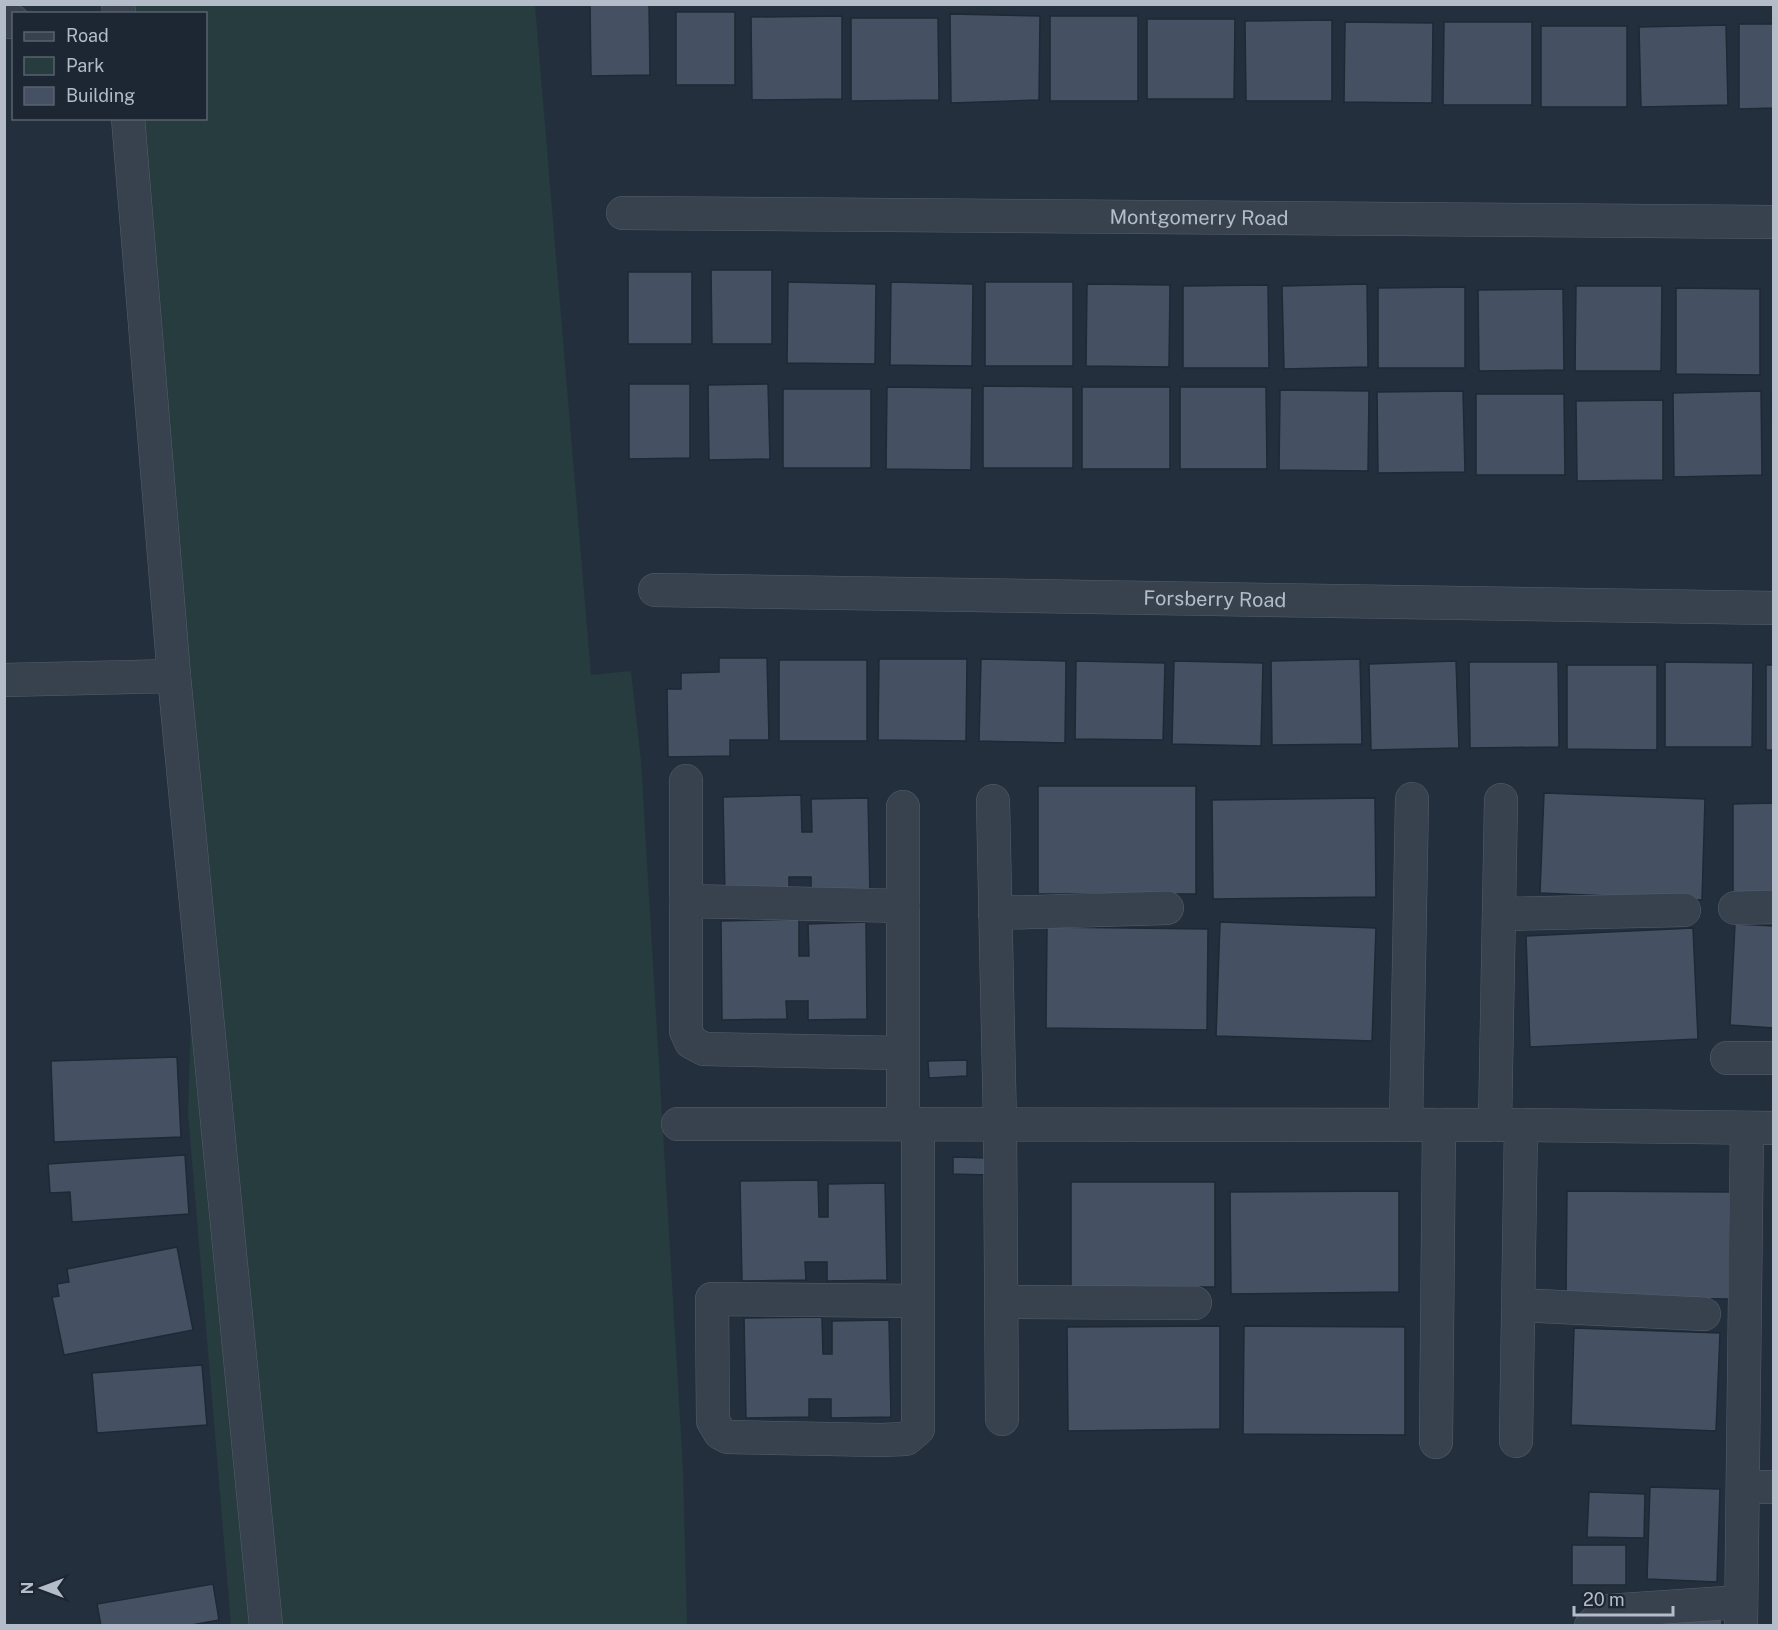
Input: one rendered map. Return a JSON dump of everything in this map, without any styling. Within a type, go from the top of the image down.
[{"type":"street","points":[[128,120],[174,676],[266,1626]]},
{"type":"street","name":"Montgomerry Road","points":[[623,213],[1773,222]]},
{"type":"street","name":"Forsberry Road","points":[[655,590],[1773,608]]},
{"type":"street","points":[[4,680],[174,676]]},
{"type":"street","points":[[686,781],[686,1032],[691,1042],[704,1049],[902,1053]]},
{"type":"street","points":[[1406,1125],[1412,799]]},
{"type":"street","points":[[1501,800],[1499,914],[1518,1305],[1516,1441]]},
{"type":"street","points":[[993,801],[1000,1125],[1002,1419]]},
{"type":"street","points":[[903,807],[902,1053],[911,1124],[918,1301],[918,1429],[906,1439],[881,1440],[728,1437],[720,1433],[713,1421],[712,1299],[918,1301]]},
{"type":"street","points":[[686,901],[903,906]]},
{"type":"street","points":[[1735,908],[1773,907]]},
{"type":"street","points":[[995,913],[1167,908]]},
{"type":"street","points":[[1499,914],[1684,910]]},
{"type":"street","points":[[1727,1058],[1773,1058]]},
{"type":"street","points":[[678,1124],[1508,1125],[1760,1128],[1759,1487],[1741,1614],[1607,1611],[1591,1626]]},
{"type":"street","points":[[1436,1442],[1439,1125]]},
{"type":"street","points":[[1001,1302],[1195,1303]]},
{"type":"street","points":[[1518,1305],[1704,1314]]},
{"type":"green space","points":[[118,5],[535,5],[591,675],[631,671],[641,761],[683,1469],[687,1625],[231,1625],[188,1113],[196,850],[129,120],[207,120],[207,12],[119,12]]},
{"type":"building","points":[[590,4],[649,4],[650,75],[591,76]]},
{"type":"building","points":[[676,12],[735,12],[735,85],[676,85]]},
{"type":"building","points":[[950,14],[1040,16],[1039,100],[951,103]]},
{"type":"building","points":[[842,16],[842,99],[752,100],[751,17]]},
{"type":"building","points":[[1050,16],[1138,16],[1138,101],[1050,101]]},
{"type":"building","points":[[851,18],[938,18],[939,100],[851,101]]},
{"type":"building","points":[[1147,19],[1235,19],[1234,99],[1147,99]]},
{"type":"building","points":[[1332,20],[1332,101],[1246,101],[1245,21]]},
{"type":"building","points":[[1345,22],[1433,23],[1432,103],[1344,102]]},
{"type":"building","points":[[1444,22],[1532,22],[1532,105],[1443,105]]},
{"type":"building","points":[[1739,24],[1774,24],[1774,108],[1739,109]]},
{"type":"building","points":[[1726,25],[1728,105],[1641,107],[1639,27]]},
{"type":"building","points":[[1541,26],[1627,26],[1627,107],[1541,107]]},
{"type":"building","points":[[711,270],[772,270],[772,344],[712,344]]},
{"type":"building","points":[[628,272],[692,272],[692,344],[628,344]]},
{"type":"building","points":[[788,282],[876,284],[875,364],[787,363]]},
{"type":"building","points":[[891,282],[973,284],[972,366],[890,365]]},
{"type":"building","points":[[985,282],[1073,282],[1073,366],[985,366]]},
{"type":"building","points":[[1087,284],[1170,285],[1169,367],[1086,366]]},
{"type":"building","points":[[1367,284],[1368,367],[1284,369],[1282,286]]},
{"type":"building","points":[[1268,285],[1269,368],[1183,368],[1183,286]]},
{"type":"building","points":[[1576,286],[1662,286],[1661,371],[1575,371]]},
{"type":"building","points":[[1465,287],[1465,368],[1378,368],[1378,288]]},
{"type":"building","points":[[1676,288],[1760,289],[1760,375],[1676,374]]},
{"type":"building","points":[[1563,289],[1564,370],[1479,371],[1478,290]]},
{"type":"building","points":[[629,384],[690,384],[690,458],[629,459]]},
{"type":"building","points":[[768,384],[770,459],[709,460],[708,385]]},
{"type":"building","points":[[983,386],[1073,387],[1073,468],[983,468]]},
{"type":"building","points":[[887,387],[972,388],[971,470],[886,469]]},
{"type":"building","points":[[1082,387],[1170,387],[1170,469],[1082,469]]},
{"type":"building","points":[[1180,387],[1266,387],[1267,469],[1180,469]]},
{"type":"building","points":[[783,389],[871,389],[871,468],[783,468]]},
{"type":"building","points":[[1280,390],[1369,391],[1368,471],[1279,470]]},
{"type":"building","points":[[1463,391],[1465,472],[1378,473],[1377,392]]},
{"type":"building","points":[[1761,391],[1762,475],[1674,477],[1673,393]]},
{"type":"building","points":[[1476,394],[1564,394],[1565,475],[1476,475]]},
{"type":"building","points":[[1772,395],[1774,395],[1774,476]]},
{"type":"building","points":[[1663,400],[1663,480],[1577,481],[1576,401]]},
{"type":"building","points":[[719,658],[767,658],[769,740],[730,740],[730,756],[668,757],[667,689],[681,689],[681,673],[719,672]]},
{"type":"building","points":[[879,659],[967,659],[966,741],[878,740]]},
{"type":"building","points":[[981,659],[1066,661],[1065,743],[979,741]]},
{"type":"building","points":[[1360,659],[1362,744],[1272,745],[1271,661]]},
{"type":"building","points":[[779,660],[867,660],[867,741],[779,741]]},
{"type":"building","points":[[1076,661],[1165,663],[1163,740],[1075,739]]},
{"type":"building","points":[[1174,661],[1263,663],[1261,746],[1172,744]]},
{"type":"building","points":[[1456,661],[1459,748],[1371,750],[1369,664]]},
{"type":"building","points":[[1469,662],[1558,662],[1559,747],[1470,748]]},
{"type":"building","points":[[1665,662],[1753,663],[1752,747],[1665,747]]},
{"type":"building","points":[[1567,665],[1657,665],[1657,750],[1567,749]]},
{"type":"building","points":[[1766,665],[1774,665],[1774,750],[1766,750]]},
{"type":"building","points":[[1038,786],[1196,786],[1196,894],[1038,894]]},
{"type":"building","points":[[1544,793],[1705,799],[1702,900],[1540,893]]},
{"type":"building","points":[[801,795],[802,832],[812,832],[811,799],[868,798],[870,895],[811,896],[811,877],[789,877],[789,895],[725,896],[723,797]]},
{"type":"building","points":[[1375,798],[1376,897],[1213,899],[1212,800]]},
{"type":"building","points":[[1774,803],[1774,893],[1733,893],[1733,804]]},
{"type":"building","points":[[799,919],[799,956],[809,956],[808,924],[866,922],[867,1019],[808,1020],[808,1001],[786,1001],[787,1019],[722,1020],[721,921]]},
{"type":"building","points":[[1220,922],[1376,928],[1372,1041],[1216,1036]]},
{"type":"building","points":[[1735,924],[1774,926],[1774,1028],[1730,1025]]},
{"type":"building","points":[[1047,927],[1208,929],[1207,1030],[1046,1028]]},
{"type":"building","points":[[1693,928],[1698,1039],[1530,1047],[1526,936]]},
{"type":"building","points":[[177,1057],[181,1137],[54,1142],[51,1061]]},
{"type":"building","points":[[967,1060],[967,1076],[929,1078],[928,1061]]},
{"type":"building","points":[[185,1155],[189,1214],[72,1222],[70,1192],[50,1193],[48,1164]]},
{"type":"building","points":[[953,1157],[990,1158],[989,1175],[953,1174]]},
{"type":"building","points":[[818,1180],[819,1217],[828,1217],[828,1184],[885,1183],[887,1280],[827,1281],[827,1262],[805,1262],[806,1280],[742,1281],[740,1181]]},
{"type":"building","points":[[1071,1182],[1215,1182],[1215,1287],[1071,1287]]},
{"type":"building","points":[[1399,1191],[1399,1292],[1231,1294],[1230,1192]]},
{"type":"building","points":[[1567,1191],[1730,1192],[1729,1299],[1566,1297]]},
{"type":"building","points":[[177,1247],[193,1330],[64,1355],[52,1297],[59,1296],[57,1284],[69,1282],[67,1269]]},
{"type":"building","points":[[822,1317],[823,1354],[832,1354],[832,1321],[889,1320],[891,1417],[831,1418],[831,1399],[809,1399],[809,1417],[746,1418],[744,1318]]},
{"type":"building","points":[[1220,1326],[1220,1429],[1068,1431],[1067,1327]]},
{"type":"building","points":[[1244,1326],[1405,1327],[1405,1435],[1243,1434]]},
{"type":"building","points":[[1574,1328],[1720,1333],[1716,1431],[1571,1425]]},
{"type":"building","points":[[202,1365],[207,1425],[97,1433],[92,1373]]},
{"type":"building","points":[[1650,1487],[1720,1489],[1717,1582],[1647,1579]]},
{"type":"building","points":[[1589,1492],[1645,1494],[1644,1538],[1587,1537]]},
{"type":"building","points":[[1572,1545],[1626,1545],[1626,1585],[1572,1585]]},
{"type":"building","points":[[213,1584],[219,1620],[186,1626],[101,1626],[97,1604]]},
{"type":"building","points":[[1722,1617],[1722,1626],[1625,1626]]}]
